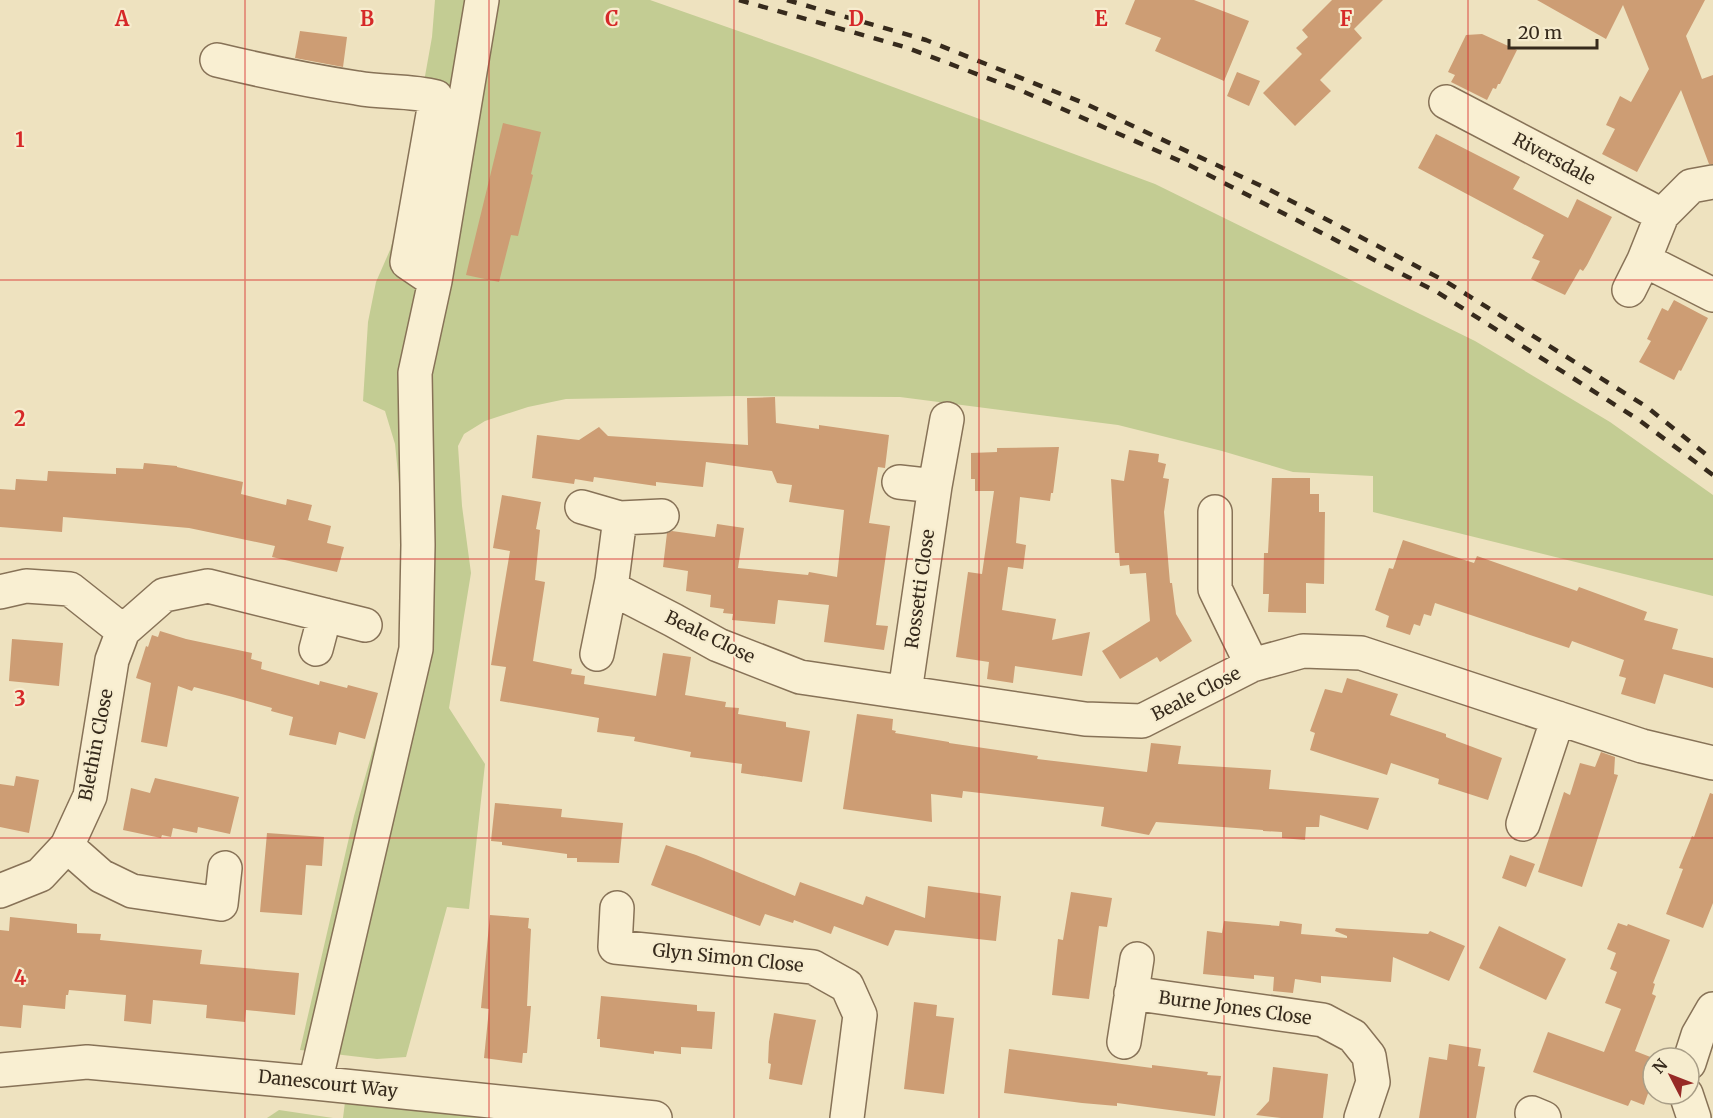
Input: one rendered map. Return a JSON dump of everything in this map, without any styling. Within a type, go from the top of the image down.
[{"type":"street","points":[[315,1083],[416,649],[418,545],[415,373],[435,281],[482,0]]},
{"type":"street","points":[[217,60],[360,89],[436,97],[407,262],[435,281]]},
{"type":"street","name":"Riversdale","points":[[1446,102],[1662,215]]},
{"type":"street","points":[[1629,290],[1662,215],[1690,186],[1713,182]]},
{"type":"street","points":[[1644,260],[1713,295]]},
{"type":"street","name":"Rossetti Close","points":[[905,692],[946,419]]},
{"type":"street","points":[[899,482],[935,486]]},
{"type":"street","points":[[582,507],[620,518],[662,516]]},
{"type":"street","points":[[1215,512],[1215,590],[1252,665]]},
{"type":"street","points":[[597,654],[611,588],[620,518]]},
{"type":"street","points":[[0,592],[26,586],[70,589],[123,631]]},
{"type":"street","name":"Blethin Close","points":[[0,891],[40,875],[67,846],[90,796],[112,660],[123,631],[164,595],[208,586],[365,625]]},
{"type":"street","name":"Beale Close","points":[[611,588],[718,645],[800,677],[1085,719],[1142,721],[1252,665],[1303,651],[1361,653],[1641,746],[1713,763]]},
{"type":"street","points":[[316,649],[325,615]]},
{"type":"street","points":[[1523,824],[1558,718]]},
{"type":"street","points":[[67,846],[101,876],[132,891],[210,903],[221,904],[225,868]]},
{"type":"street","name":"Glyn Simon Close","points":[[618,908],[615,946],[813,967],[847,986],[860,1015],[847,1118]]},
{"type":"street","points":[[1124,1042],[1137,959]]},
{"type":"street","name":"Burne Jones Close","points":[[1131,993],[1323,1020],[1353,1036],[1369,1056],[1373,1082],[1361,1118]]},
{"type":"street","points":[[1694,1046],[1713,1009]]},
{"type":"street","name":"Danescourt Way","points":[[0,1070],[87,1062],[315,1083],[436,1107],[655,1118]]},
{"type":"green space","points":[[435,0],[650,0],[812,57],[1155,184],[1475,341],[1610,422],[1713,495],[1713,596],[1373,512],[1373,476],[1293,472],[1222,451],[1118,425],[900,397],[737,396],[566,399],[528,407],[485,421],[464,434],[458,446],[462,506],[471,573],[449,708],[485,764],[469,909],[447,907],[406,1057],[377,1059],[300,1050],[354,816],[403,644],[403,523],[395,444],[385,411],[363,401],[368,322],[376,282],[390,250],[400,216],[432,37]]},
{"type":"green space","points":[[347,1086],[655,1118],[343,1118]]},
{"type":"green space","points":[[279,1110],[333,1118],[267,1118]]},
{"type":"building","points":[[1135,0],[1194,0],[1249,21],[1224,81],[1155,51],[1161,38],[1125,24]]},
{"type":"building","points":[[1332,0],[1383,0],[1354,29],[1362,38],[1320,80],[1331,91],[1295,126],[1263,93],[1302,54],[1296,48],[1308,37],[1302,30]]},
{"type":"building","points":[[1537,0],[1705,0],[1686,36],[1702,79],[1713,75],[1713,164],[1709,164],[1681,90],[1637,172],[1602,154],[1615,129],[1606,125],[1620,96],[1631,102],[1649,69],[1623,5],[1606,39]]},
{"type":"building","points":[[300,31],[347,37],[343,67],[295,58]]},
{"type":"building","points":[[1482,34],[1517,50],[1500,84],[1496,89],[1493,88],[1487,100],[1451,82],[1455,75],[1448,72],[1466,35]]},
{"type":"building","points":[[1237,72],[1260,81],[1249,106],[1227,96]]},
{"type":"building","points":[[503,123],[541,132],[518,236],[511,235],[499,282],[466,275]]},
{"type":"building","points":[[1436,134],[1520,177],[1513,189],[1568,218],[1577,199],[1612,217],[1587,265],[1583,271],[1580,269],[1565,295],[1531,279],[1540,261],[1532,258],[1544,235],[1418,168]]},
{"type":"building","points":[[1674,300],[1708,318],[1681,371],[1679,370],[1674,380],[1639,362],[1651,341],[1647,339],[1662,308],[1668,311]]},
{"type":"building","points":[[775,397],[776,423],[819,429],[819,425],[889,435],[885,468],[878,467],[869,523],[890,526],[876,625],[888,626],[884,650],[824,642],[829,605],[778,600],[775,624],[732,620],[733,614],[723,613],[724,609],[710,607],[711,595],[686,591],[688,571],[663,567],[667,533],[672,531],[715,537],[717,524],[744,528],[738,568],[808,575],[809,572],[837,577],[844,510],[789,502],[792,485],[777,483],[772,471],[706,462],[703,487],[656,482],[656,486],[594,477],[593,482],[575,479],[574,484],[532,478],[537,435],[579,440],[599,427],[608,436],[748,445],[747,398]]},
{"type":"building","points":[[1059,447],[1050,501],[1020,497],[1016,543],[1026,545],[1023,569],[1008,567],[1002,610],[1056,619],[1052,640],[1090,632],[1082,676],[1015,666],[1013,683],[987,679],[989,662],[956,657],[968,572],[982,574],[994,491],[975,491],[975,479],[971,479],[971,453],[997,452],[997,448]]},
{"type":"building","points":[[1129,450],[1159,454],[1158,462],[1166,464],[1163,478],[1169,479],[1164,512],[1170,583],[1172,583],[1176,614],[1192,641],[1160,662],[1157,657],[1120,679],[1102,651],[1150,621],[1146,573],[1130,574],[1129,565],[1120,566],[1119,553],[1115,553],[1111,479],[1124,481]]},
{"type":"building","points":[[144,463],[177,466],[243,482],[241,494],[286,505],[287,499],[312,505],[308,520],[331,526],[327,543],[344,547],[337,572],[272,557],[275,546],[189,528],[63,517],[62,532],[0,527],[0,489],[15,490],[16,479],[47,481],[48,471],[116,474],[116,468],[143,469]]},
{"type":"building","points":[[1272,478],[1310,478],[1310,494],[1319,494],[1319,512],[1325,512],[1324,584],[1306,583],[1306,613],[1268,612],[1269,594],[1263,594],[1264,553],[1268,553]]},
{"type":"building","points":[[502,495],[541,502],[536,529],[540,530],[535,580],[545,582],[533,661],[572,669],[571,674],[585,676],[584,684],[656,696],[663,653],[691,657],[685,695],[726,702],[725,707],[739,708],[738,714],[786,722],[786,727],[810,731],[802,782],[741,773],[742,764],[690,757],[691,752],[634,741],[635,737],[597,732],[599,718],[500,701],[506,667],[491,665],[510,551],[493,548]]},
{"type":"building","points":[[1403,540],[1474,563],[1477,556],[1577,591],[1579,587],[1647,612],[1644,620],[1678,629],[1672,649],[1713,658],[1713,688],[1664,674],[1655,704],[1621,694],[1626,678],[1619,676],[1624,660],[1572,641],[1569,648],[1435,603],[1431,616],[1424,614],[1420,626],[1414,624],[1410,635],[1386,627],[1389,616],[1375,610],[1389,568],[1393,569]]},
{"type":"building","points":[[160,631],[252,653],[251,659],[262,662],[261,669],[319,685],[320,681],[378,693],[365,739],[339,732],[336,745],[289,735],[293,717],[271,711],[272,708],[233,697],[194,687],[192,691],[178,686],[167,747],[141,742],[151,683],[136,678],[146,646],[148,647],[152,635],[158,637]]},
{"type":"building","points":[[12,639],[63,643],[59,686],[9,681]]},
{"type":"building","points":[[1347,678],[1398,694],[1390,715],[1446,734],[1446,737],[1502,758],[1488,800],[1438,784],[1439,779],[1391,763],[1387,775],[1310,750],[1315,733],[1310,731],[1325,689],[1342,693]]},
{"type":"building","points":[[857,714],[893,719],[892,730],[896,731],[895,733],[1038,756],[1037,759],[1147,772],[1151,743],[1181,746],[1178,764],[1271,770],[1269,789],[1379,798],[1368,830],[1320,815],[1319,827],[1306,827],[1305,840],[1282,838],[1282,832],[1156,822],[1149,835],[1101,826],[1104,807],[963,791],[962,798],[931,794],[932,822],[843,809]]},
{"type":"building","points":[[1601,752],[1615,757],[1614,774],[1618,775],[1582,887],[1538,872],[1564,792],[1570,795],[1580,763],[1595,767]]},
{"type":"building","points":[[16,776],[39,780],[29,833],[0,827],[0,784],[14,786]]},
{"type":"building","points":[[155,778],[239,797],[230,834],[198,827],[197,833],[173,828],[171,837],[162,835],[161,838],[123,830],[131,788],[150,793]]},
{"type":"building","points":[[1710,793],[1713,794],[1713,903],[1703,928],[1666,914],[1683,869],[1679,868],[1692,836],[1694,837]]},
{"type":"building","points":[[495,803],[562,809],[561,817],[623,823],[619,863],[577,862],[577,858],[567,858],[567,854],[502,845],[502,842],[491,841]]},
{"type":"building","points":[[267,833],[324,837],[322,866],[306,865],[302,915],[260,912]]},
{"type":"building","points":[[666,845],[795,896],[800,882],[863,905],[866,896],[925,918],[928,886],[1001,896],[996,941],[895,930],[888,946],[834,926],[831,934],[794,920],[793,923],[765,914],[760,926],[651,885]]},
{"type":"building","points":[[1510,855],[1535,864],[1526,887],[1502,878]]},
{"type":"building","points":[[1071,892],[1112,898],[1107,927],[1099,926],[1089,999],[1052,995],[1058,939],[1063,940]]},
{"type":"building","points":[[490,915],[529,918],[528,928],[531,929],[527,1006],[531,1006],[527,1053],[523,1053],[522,1063],[484,1058],[489,1009],[481,1008]]},
{"type":"building","points":[[10,917],[77,924],[77,933],[101,934],[100,940],[202,950],[200,964],[299,973],[295,1015],[246,1010],[245,1022],[206,1018],[207,1005],[153,1000],[151,1024],[124,1021],[126,995],[69,990],[66,995],[65,1009],[23,1005],[21,1028],[0,1026],[0,930],[9,931]]},
{"type":"building","points":[[1224,921],[1279,926],[1280,921],[1302,924],[1301,934],[1347,938],[1335,931],[1336,928],[1428,934],[1430,931],[1465,946],[1449,981],[1393,957],[1391,982],[1321,976],[1321,983],[1295,979],[1293,993],[1273,991],[1274,977],[1254,975],[1254,979],[1203,974],[1207,931],[1222,933]]},
{"type":"building","points":[[1618,923],[1627,926],[1628,924],[1670,940],[1653,983],[1655,984],[1652,994],[1656,996],[1635,1051],[1641,1053],[1641,1104],[1631,1100],[1628,1106],[1533,1072],[1548,1032],[1604,1052],[1621,1009],[1605,1003],[1617,972],[1610,969],[1616,953],[1607,949]]},
{"type":"building","points":[[1499,926],[1566,959],[1546,1000],[1479,968]]},
{"type":"building","points":[[601,996],[697,1005],[697,1011],[715,1012],[712,1049],[681,1047],[681,1054],[654,1051],[654,1054],[600,1047],[600,1039],[597,1039]]},
{"type":"building","points":[[914,1002],[937,1005],[936,1016],[954,1018],[944,1094],[904,1089]]},
{"type":"building","points":[[774,1013],[816,1020],[802,1085],[769,1079],[771,1064],[768,1063],[769,1042]]},
{"type":"building","points":[[1449,1044],[1481,1049],[1478,1066],[1485,1067],[1476,1118],[1419,1118],[1429,1057],[1447,1060]]},
{"type":"building","points":[[1009,1049],[1152,1068],[1152,1065],[1208,1072],[1207,1075],[1221,1076],[1215,1116],[1117,1103],[1117,1106],[1082,1103],[1004,1093]]},
{"type":"building","points":[[1273,1067],[1328,1074],[1323,1118],[1281,1118],[1256,1115],[1269,1101]]},
{"type":"railway","points":[[739,0],[905,47],[1022,91],[1189,165],[1437,292],[1639,420],[1713,475]]},
{"type":"railway","points":[[787,0],[926,40],[1086,104],[1270,190],[1445,281],[1647,407],[1713,460]]}]
